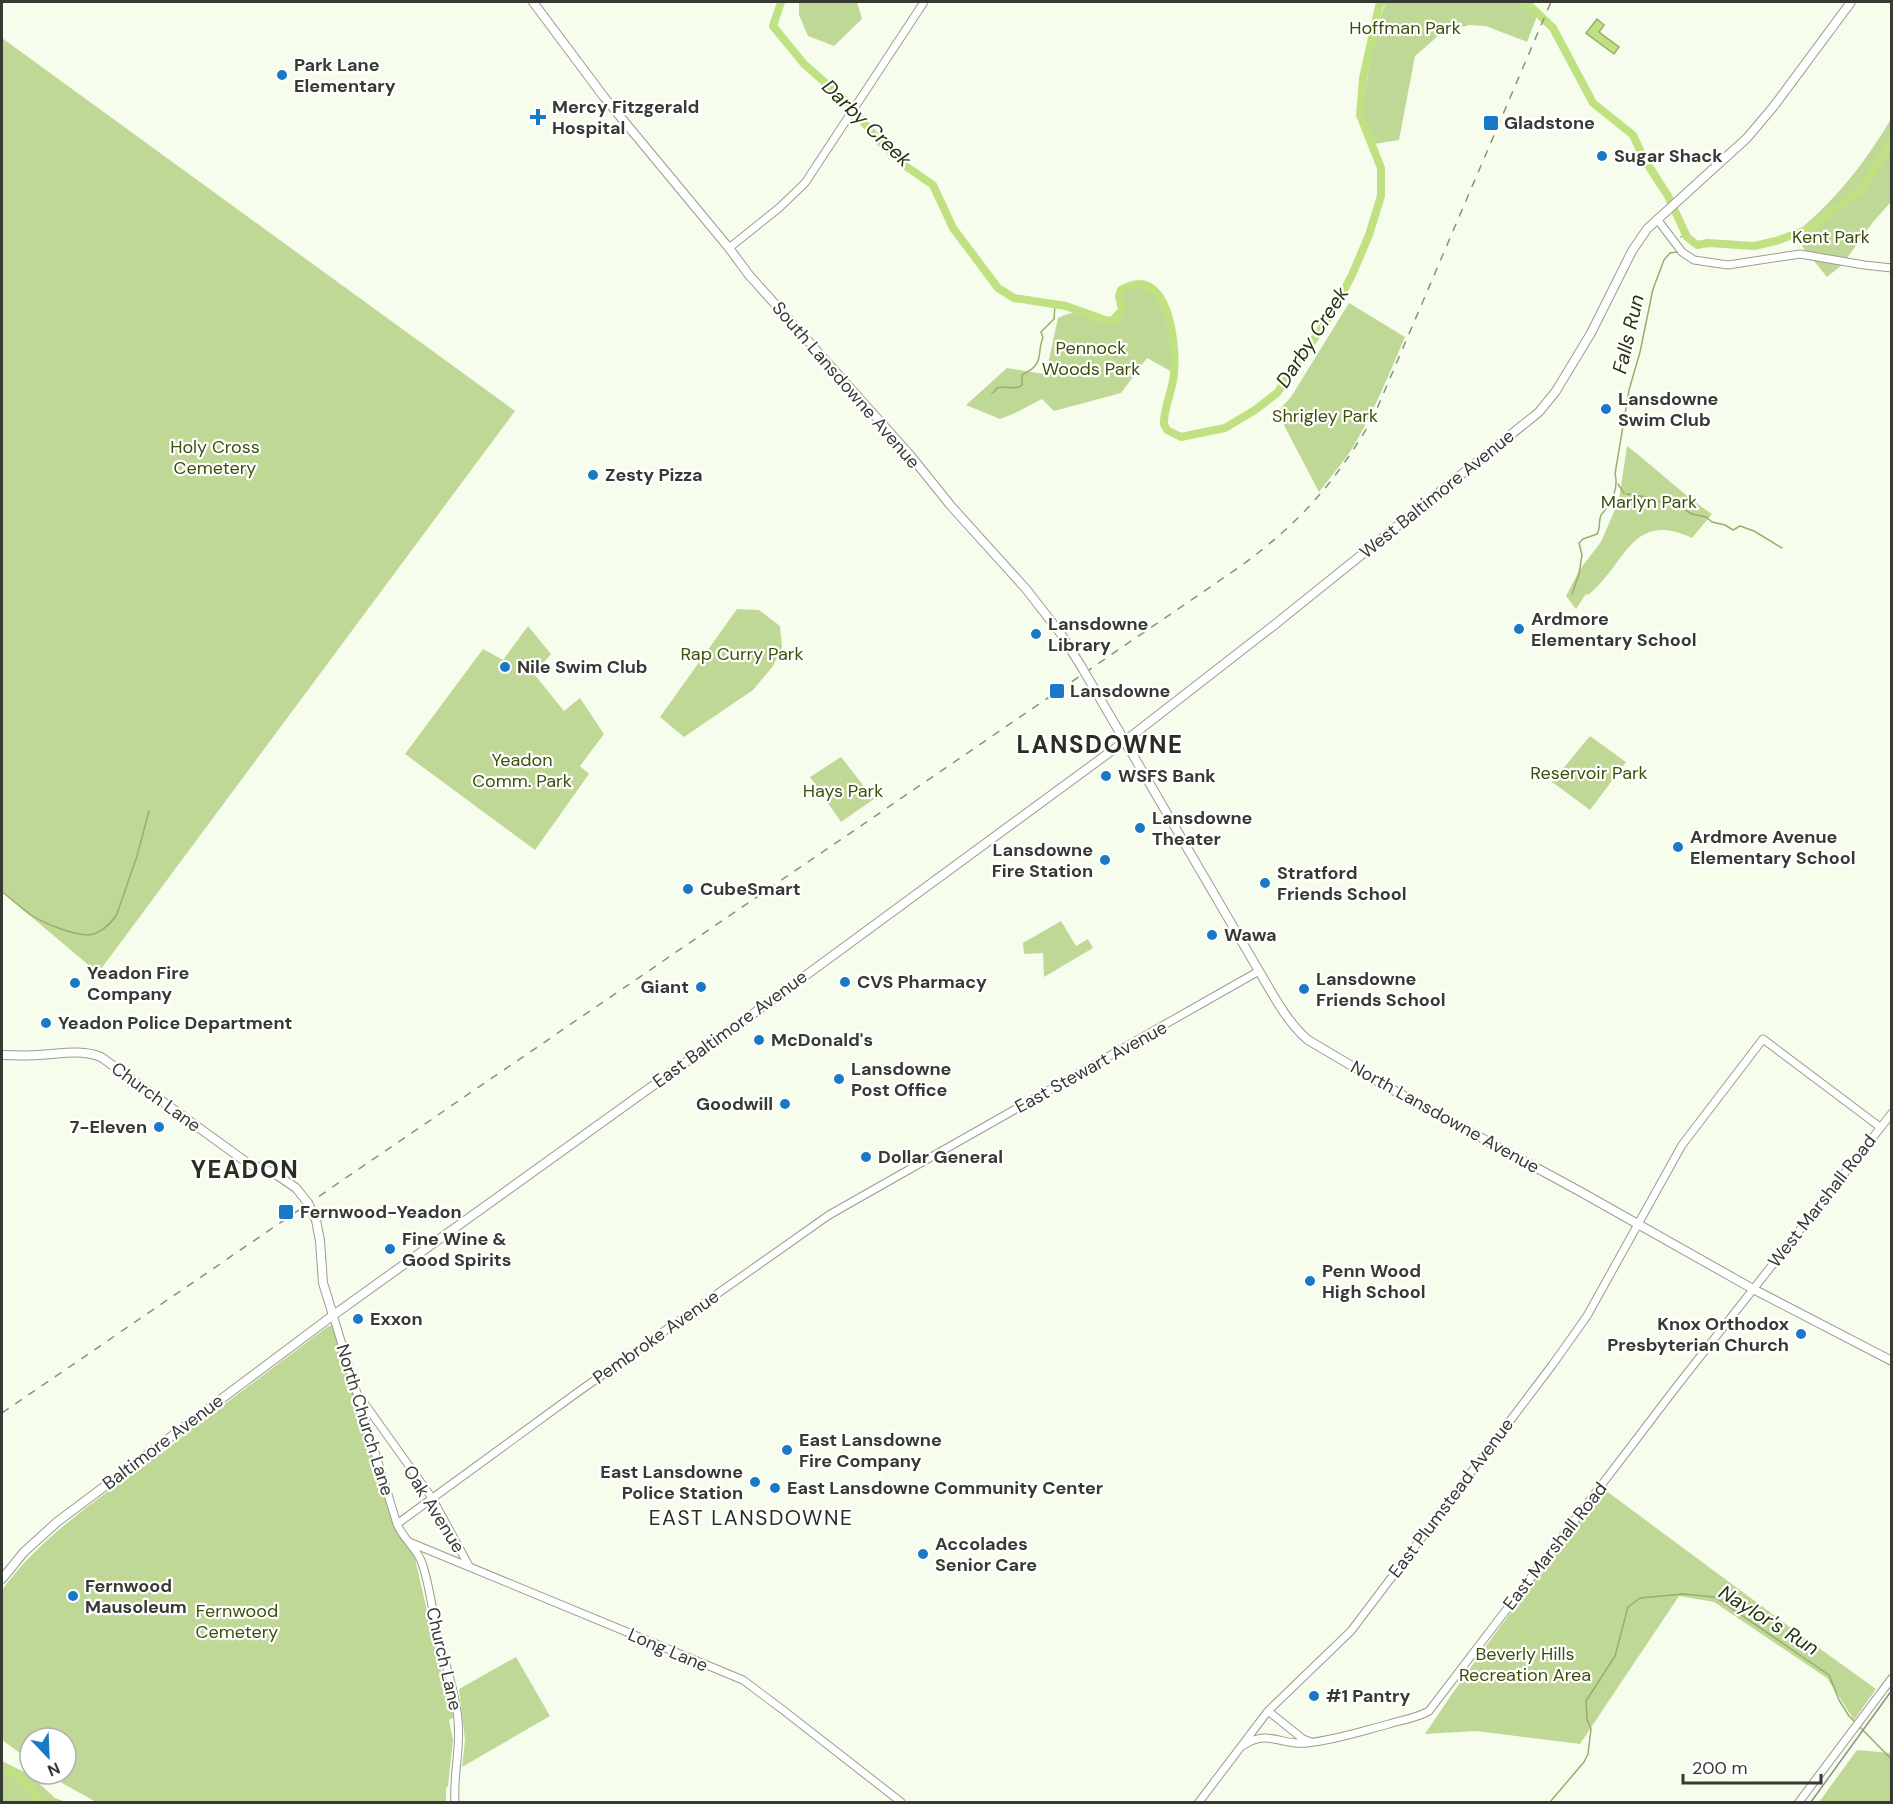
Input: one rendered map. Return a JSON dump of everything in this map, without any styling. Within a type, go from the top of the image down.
[{"type":"main road","name":"South Lansdowne Avenue","points":[[533,2],[604,97],[771,300],[1026,589],[1061,634],[1125,741]]},
{"type":"main road","name":"West Baltimore Avenue","points":[[1125,741],[1282,619],[1545,407],[1590,333],[1632,251],[1647,229],[1747,138],[1774,106],[1851,2]]},
{"type":"main road","name":"North Lansdowne Avenue","points":[[1125,741],[1259,971],[1298,1032],[1384,1084],[1753,1289],[1892,1361]]},
{"type":"main road","name":"East Baltimore Avenue","points":[[333,1315],[775,998],[1125,741]]},
{"type":"main road","name":"Church Lane","points":[[2,1054],[38,1055],[64,1052],[98,1056],[249,1164],[274,1173],[296,1188],[308,1203],[316,1220],[323,1283],[333,1315]]},
{"type":"main road","name":"Baltimore Avenue","points":[[2,1579],[24,1552],[60,1520],[333,1315]]},
{"type":"street","points":[[729,248],[799,189],[924,2]]},
{"type":"street","points":[[1660,217],[1682,252],[1694,260],[1712,264],[1728,265],[1800,254],[1864,266],[1892,268]]},
{"type":"street","name":"East Stewart Avenue","points":[[922,1162],[1259,971]]},
{"type":"street","name":"East Plumstead Avenue","points":[[1199,1803],[1268,1711],[1351,1631],[1463,1484],[1587,1316],[1682,1145],[1763,1039],[1880,1127]]},
{"type":"street","name":"West Marshall Road","points":[[1753,1289],[1892,1113]]},
{"type":"street","name":"Pembroke Avenue","points":[[397,1524],[820,1221],[922,1162]]},
{"type":"street","name":"East Marshall Road","points":[[1238,1751],[1249,1742],[1264,1737],[1298,1744],[1316,1742],[1429,1711],[1753,1289]]},
{"type":"street","name":"North Church Lane","points":[[333,1315],[397,1524]]},
{"type":"street","name":"Oak Avenue","points":[[357,1393],[432,1498],[469,1566]]},
{"type":"street","name":"Church Lane","points":[[397,1524],[422,1563],[453,1688],[459,1739],[455,1803]]},
{"type":"street","name":"Long Lane","points":[[409,1542],[742,1680],[901,1803]]},
{"type":"street","points":[[1799,1803],[1892,1678]]},
{"type":"street","points":[[1268,1711],[1303,1739],[1316,1742]]},
{"type":"green space","points":[[799,2],[857,2],[862,19],[834,46],[808,36],[799,15]]},
{"type":"green space","name":"Hoffman Park","points":[[1388,2],[1520,2],[1537,16],[1527,42],[1486,26],[1469,25],[1438,36],[1415,56],[1399,140],[1374,144],[1362,114],[1372,48],[1383,9]]},
{"type":"green space","name":"Holy Cross Cemetery","points":[[2,38],[515,411],[98,973],[2,892]]},
{"type":"green space","name":"Kent Park","points":[[1891,119],[1891,202],[1873,222],[1842,265],[1827,277],[1792,234],[1808,222],[1848,181]]},
{"type":"green space","name":"Pennock Woods Park","points":[[1137,283],[1149,286],[1158,294],[1164,305],[1172,333],[1174,373],[1147,358],[1121,393],[1054,411],[1042,399],[1000,419],[966,405],[1007,368],[1044,374],[1058,318],[1080,312],[1113,320],[1122,310],[1119,296],[1121,290]]},
{"type":"green space","name":"Shrigley Park","points":[[1349,303],[1405,337],[1361,434],[1319,492],[1277,412],[1291,397]]},
{"type":"green space","name":"Marlyn Park","points":[[1627,446],[1712,514],[1692,538],[1672,531],[1655,530],[1642,535],[1631,544],[1601,583],[1588,595],[1586,594],[1576,609],[1566,596],[1580,569],[1601,542],[1619,500]]},
{"type":"green space","name":"Rap Curry Park","points":[[737,609],[759,610],[780,626],[782,647],[773,666],[753,690],[684,737],[660,717]]},
{"type":"green space","name":"Yeadon Comm. Park","points":[[528,626],[551,654],[534,674],[564,711],[580,698],[604,734],[580,766],[589,774],[535,850],[405,754],[483,649],[503,660]]},
{"type":"green space","name":"Reservoir Park","points":[[1590,736],[1626,762],[1590,810],[1552,782]]},
{"type":"green space","name":"Hays Park","points":[[841,757],[874,799],[841,822],[810,777]]},
{"type":"green space","points":[[1061,921],[1076,946],[1088,939],[1093,948],[1044,977],[1043,953],[1024,954],[1023,943]]},
{"type":"green space","name":"Fernwood Cemetery","points":[[332,1325],[394,1526],[415,1558],[440,1668],[449,1686],[454,1717],[449,1720],[453,1740],[446,1802],[96,1802],[67,1786],[78,1786],[78,1726],[18,1726],[18,1751],[2,1740],[2,1590],[36,1550],[76,1516]]},
{"type":"green space","name":"Beverly Hills Recreation Area","points":[[1605,1490],[1876,1689],[1854,1720],[1827,1678],[1714,1602],[1679,1596],[1580,1744],[1476,1731],[1425,1734],[1512,1610]]},
{"type":"green space","points":[[516,1657],[550,1716],[462,1767],[465,1740],[459,1689]]},
{"type":"green space","points":[[1857,1750],[1891,1753],[1891,1802],[1819,1802]]},
{"type":"green space","points":[[2,1761],[18,1769],[18,1786],[42,1786],[55,1798],[66,1802],[2,1802]]},
{"type":"shaded area","points":[[1597,19],[1604,25],[1599,32],[1619,47],[1614,54],[1586,33]]},
{"type":"waterway","name":"Darby Creek","points":[[781,2],[773,26],[804,64],[845,100],[881,143],[907,167],[933,185],[953,228],[998,288],[1014,298],[1066,306],[1108,321],[1113,320],[1122,310],[1119,296],[1121,290],[1137,284],[1150,287],[1159,296],[1171,327],[1175,361],[1164,424],[1167,430],[1181,437],[1225,428],[1255,410],[1277,393],[1332,313],[1352,275],[1369,235],[1381,196],[1381,168],[1360,115],[1363,78],[1379,6],[1383,2]]},
{"type":"waterway","name":"Darby Creek","points":[[1526,2],[1553,28],[1593,103],[1633,135],[1643,157],[1668,196],[1687,237],[1697,245],[1708,243],[1754,246],[1809,229],[1861,190],[1892,138]]},
{"type":"waterway","name":"Darby Creek","points":[[1681,237],[1686,233]]},
{"type":"waterway","name":"Falls Run","points":[[1572,594],[1579,574],[1582,555],[1579,543],[1597,534],[1601,515],[1615,491],[1615,474],[1629,390],[1640,352],[1653,289],[1664,260],[1670,253],[1677,252]]},
{"type":"waterway","points":[[992,393],[997,388],[1017,388],[1022,385],[1022,375],[1033,368],[1038,360],[1043,338],[1041,332],[1054,319],[1055,304]]},
{"type":"waterway","points":[[1618,484],[1624,493]]},
{"type":"waterway","points":[[1627,494],[1646,497],[1666,504],[1674,503],[1692,514],[1706,517],[1712,522],[1725,525],[1733,530],[1740,526],[1754,531],[1782,548]]},
{"type":"waterway","points":[[2,892],[31,915],[58,928],[88,935],[101,931],[117,914],[137,856],[149,811]]},
{"type":"waterway","name":"Naylor's Run","points":[[1550,1802],[1584,1762],[1588,1754],[1591,1729],[1587,1719],[1586,1701],[1615,1656],[1628,1607],[1640,1598],[1683,1594],[1715,1597],[1829,1675],[1839,1700],[1855,1722]]},
{"type":"waterway","name":"Naylor's Run","points":[[1859,1726],[1892,1760]]},
{"type":"waterway","points":[[2,1768],[19,1777],[40,1802],[43,1802]]},
{"type":"tram line","points":[[1811,1802],[1892,1690]]},
{"type":"railway","points":[[2,1413],[1238,568],[1280,535],[1329,483],[1359,442],[1373,418],[1551,2]]},
{"type":"place","name":"Park Lane Elementary","points":[[282,75]]},
{"type":"place","name":"Mercy Fitzgerald Hospital","points":[[538,117]]},
{"type":"place","name":"Gladstone","points":[[1491,123]]},
{"type":"place","name":"Sugar Shack","points":[[1602,156]]},
{"type":"place","name":"Lansdowne Swim Club","points":[[1606,409]]},
{"type":"place","name":"Zesty Pizza","points":[[593,475]]},
{"type":"place","name":"Ardmore Elementary School","points":[[1519,629]]},
{"type":"place","name":"Lansdowne Library","points":[[1036,634]]},
{"type":"place","name":"Nile Swim Club","points":[[505,667]]},
{"type":"place","name":"Lansdowne","points":[[1057,691]]},
{"type":"place","name":"WSFS Bank","points":[[1106,776]]},
{"type":"place","name":"Lansdowne Theater","points":[[1140,828]]},
{"type":"place","name":"Ardmore Avenue Elementary School","points":[[1678,847]]},
{"type":"place","name":"Lansdowne Fire Station","points":[[1105,860]]},
{"type":"place","name":"Stratford Friends School","points":[[1265,883]]},
{"type":"place","name":"CubeSmart","points":[[688,889]]},
{"type":"place","name":"Wawa","points":[[1212,935]]},
{"type":"place","name":"CVS Pharmacy","points":[[845,982]]},
{"type":"place","name":"Yeadon Fire Company","points":[[75,983]]},
{"type":"place","name":"Giant","points":[[701,987]]},
{"type":"place","name":"Lansdowne Friends School","points":[[1304,989]]},
{"type":"place","name":"Yeadon Police Department","points":[[46,1023]]},
{"type":"place","name":"McDonald's","points":[[759,1040]]},
{"type":"place","name":"Lansdowne Post Office","points":[[839,1079]]},
{"type":"place","name":"Goodwill","points":[[785,1104]]},
{"type":"place","name":"7-Eleven","points":[[159,1127]]},
{"type":"place","name":"Dollar General","points":[[866,1157]]},
{"type":"place","name":"Fernwood-Yeadon","points":[[286,1212]]},
{"type":"place","name":"Fine Wine & Good Spirits","points":[[390,1249]]},
{"type":"place","name":"Penn Wood High School","points":[[1310,1281]]},
{"type":"place","name":"Exxon","points":[[358,1319]]},
{"type":"place","name":"Knox Orthodox Presbyterian Church","points":[[1801,1334]]},
{"type":"place","name":"East Lansdowne Fire Company","points":[[787,1450]]},
{"type":"place","name":"East Lansdowne Police Station","points":[[755,1482]]},
{"type":"place","name":"East Lansdowne Community Center","points":[[775,1488]]},
{"type":"place","name":"Accolades Senior Care","points":[[923,1554]]},
{"type":"place","name":"Fernwood Mausoleum","points":[[73,1596]]},
{"type":"place","name":"#1 Pantry","points":[[1314,1696]]},
{"type":"district","name":"LANSDOWNE","points":[[1100,745]]},
{"type":"district","name":"YEADON","points":[[245,1170]]},
{"type":"district","name":"EAST LANSDOWNE","points":[[751,1518]]}]
